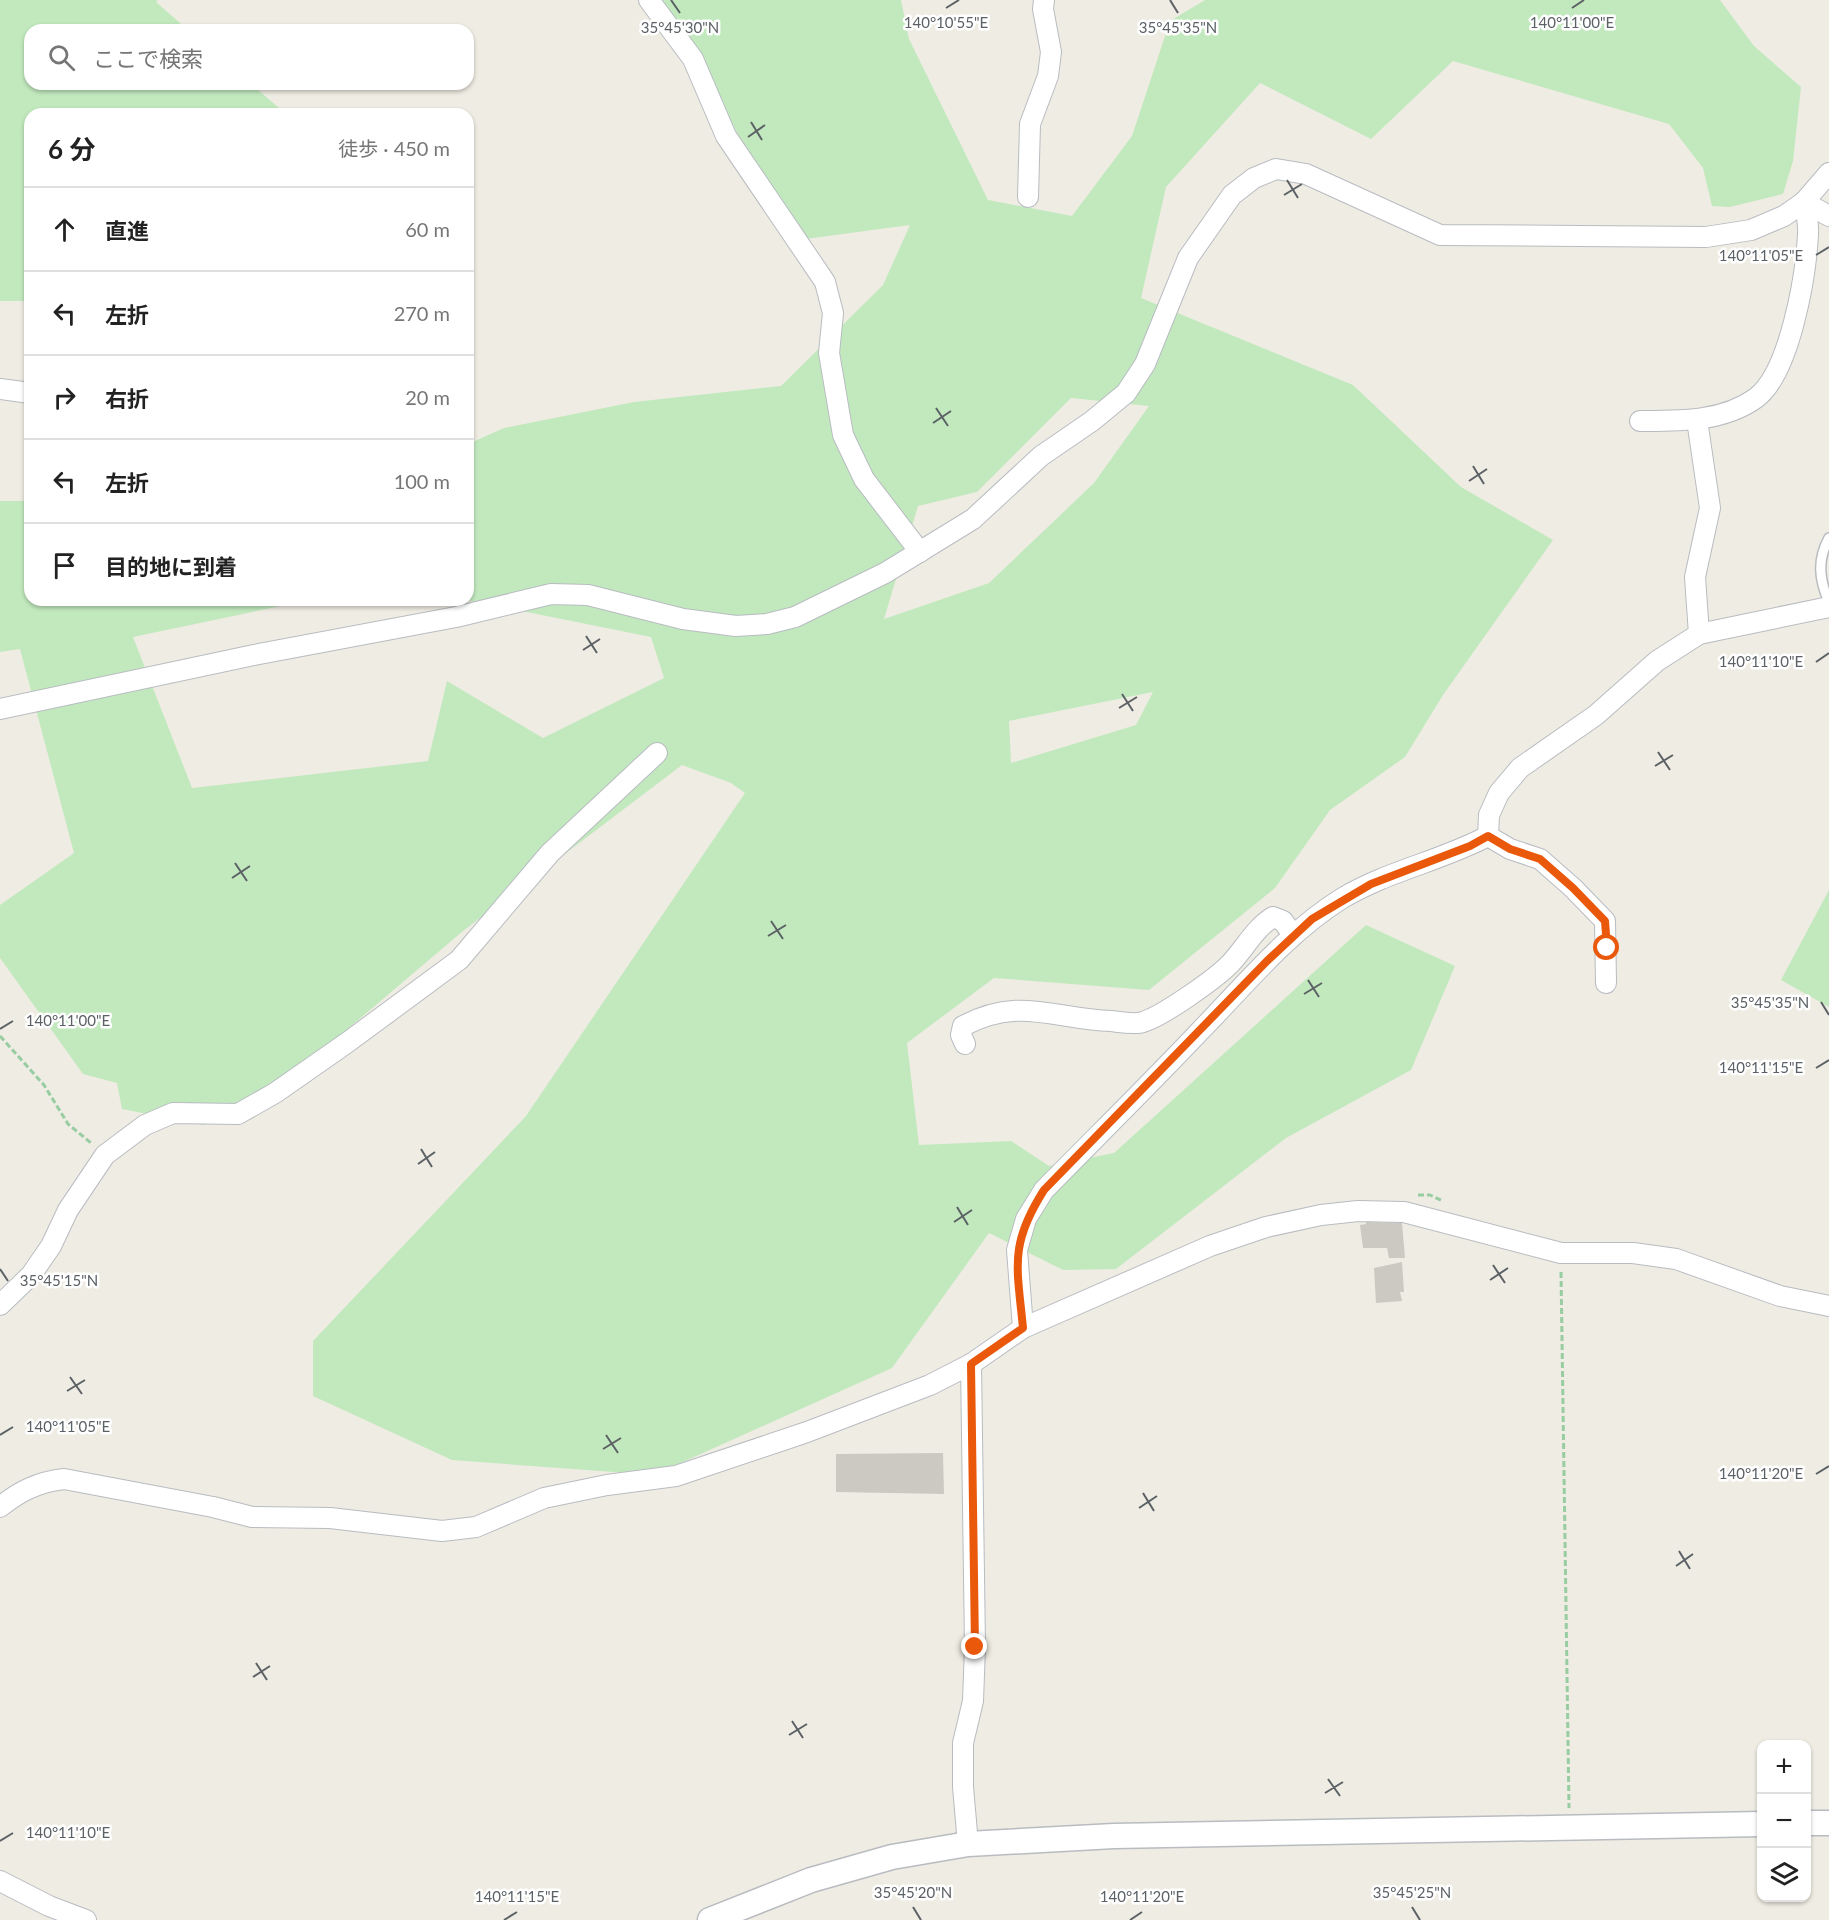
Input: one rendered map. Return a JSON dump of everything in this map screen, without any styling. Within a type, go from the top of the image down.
[{"type":"street","points":[[649,0],[693,59],[726,136],[825,282],[834,313],[829,353],[843,435],[864,479],[920,552]]},
{"type":"street","points":[[1028,197],[1030,124],[1048,76],[1051,52],[1042,9],[1044,0]]},
{"type":"street","points":[[0,709],[255,655],[456,616],[551,594],[588,595],[683,618],[736,626],[767,624],[795,617],[920,552],[973,519],[1041,456],[1092,421],[1126,393],[1145,364],[1188,258],[1232,195],[1254,178],[1276,169],[1306,174],[1440,235],[1706,237],[1751,230],[1784,216],[1804,202],[1829,173]]},
{"type":"street","points":[[1804,202],[1829,216]]},
{"type":"street","points":[[1640,421],[1697,420],[1735,410],[1757,398],[1771,382],[1784,353],[1801,298],[1808,232],[1804,202]]},
{"type":"street","points":[[0,389],[24,392]]},
{"type":"street","points":[[1697,420],[1710,508],[1695,577],[1699,634]]},
{"type":"street","points":[[1488,836],[1489,815],[1499,794],[1520,768],[1596,715],[1657,661],[1699,634],[1829,608]]},
{"type":"street","points":[[0,1305],[38,1265],[51,1246],[68,1210],[105,1155],[146,1125],[173,1113],[238,1114],[275,1093],[348,1042],[459,960],[550,853],[657,753]]},
{"type":"street","points":[[1023,1328],[1017,1250],[1026,1219],[1044,1190],[1293,935],[1343,898],[1371,884],[1470,846],[1488,836]]},
{"type":"street","points":[[1488,836],[1510,849],[1540,859],[1605,921],[1606,983]]},
{"type":"street","points":[[965,1044],[961,1035],[963,1026],[1003,1011],[1033,1010],[1106,1021],[1141,1023],[1161,1013],[1229,965],[1264,922],[1274,917],[1283,921],[1293,935]]},
{"type":"street","points":[[0,1507],[19,1492],[47,1481],[64,1479],[213,1507],[252,1517],[330,1518],[442,1532],[476,1527],[544,1498],[607,1485],[676,1476],[819,1428],[930,1385],[971,1364],[1023,1328],[1210,1246],[1266,1227],[1321,1215],[1358,1211],[1404,1212],[1561,1253],[1633,1252],[1676,1258],[1780,1296],[1829,1306]]},
{"type":"street","points":[[968,1844],[963,1787],[963,1743],[973,1701],[975,1647],[971,1364]]},
{"type":"street","points":[[1811,1823],[1829,1823]]},
{"type":"street","points":[[710,1920],[811,1880],[892,1857],[968,1844],[1114,1836],[1757,1824]]},
{"type":"street","points":[[0,1881],[49,1906],[86,1920]]},
{"type":"lane","points":[[1829,538],[1819,562],[1822,586],[1829,602]]},
{"type":"path","points":[[0,1036],[45,1085],[68,1124],[105,1155]]},
{"type":"path","points":[[1561,1253],[1569,1828]]},
{"type":"green space","points":[[0,0],[158,0],[156,2],[181,24],[24,24],[24,90],[258,90],[279,108],[24,108],[24,301],[0,301]]},
{"type":"green space","points":[[662,0],[901,0],[909,39],[988,200],[1072,216],[1132,136],[1170,21],[1205,0],[1720,0],[1754,46],[1801,87],[1793,161],[1783,194],[1730,207],[1712,206],[1703,168],[1669,124],[1453,61],[1371,139],[1260,83],[1166,187],[1141,298],[1353,385],[1461,487],[1553,540],[1443,695],[1405,757],[1330,810],[1275,888],[1149,990],[994,978],[907,1043],[919,1145],[1011,1141],[1049,1166],[1114,1153],[1366,925],[1455,966],[1411,1070],[1286,1138],[1116,1269],[1063,1270],[989,1233],[892,1368],[654,1475],[452,1460],[313,1396],[313,1341],[526,1116],[745,793],[731,783],[682,765],[463,931],[290,1078],[204,1125],[122,1109],[117,1083],[83,1074],[0,958],[0,905],[74,853],[20,649],[0,652],[0,501],[24,501],[24,606],[280,606],[133,637],[192,788],[428,761],[447,681],[543,738],[664,678],[651,637],[474,601],[474,441],[504,428],[634,402],[781,386],[883,285],[910,225],[798,240]],"holes":[[[1071,398],[1149,406],[1094,483],[989,583],[884,619],[918,506],[977,492]],[[1153,692],[1136,725],[1011,763],[1009,721]]]},
{"type":"green space","points":[[1829,890],[1829,1007],[1781,980]]},
{"type":"building","points":[[1366,1222],[1402,1223],[1405,1258],[1389,1258],[1387,1248],[1363,1248],[1360,1225]]},
{"type":"building","points":[[1402,1262],[1404,1292],[1400,1292],[1402,1301],[1376,1303],[1374,1268]]},
{"type":"building","points":[[943,1453],[944,1494],[836,1492],[836,1454]]},
{"type":"route","points":[[975,1647],[971,1364],[1023,1328],[1017,1250],[1026,1219],[1044,1190],[1293,935],[1343,898],[1371,884],[1470,846],[1488,836],[1510,849],[1540,859],[1573,888],[1605,921],[1607,948]]}]
